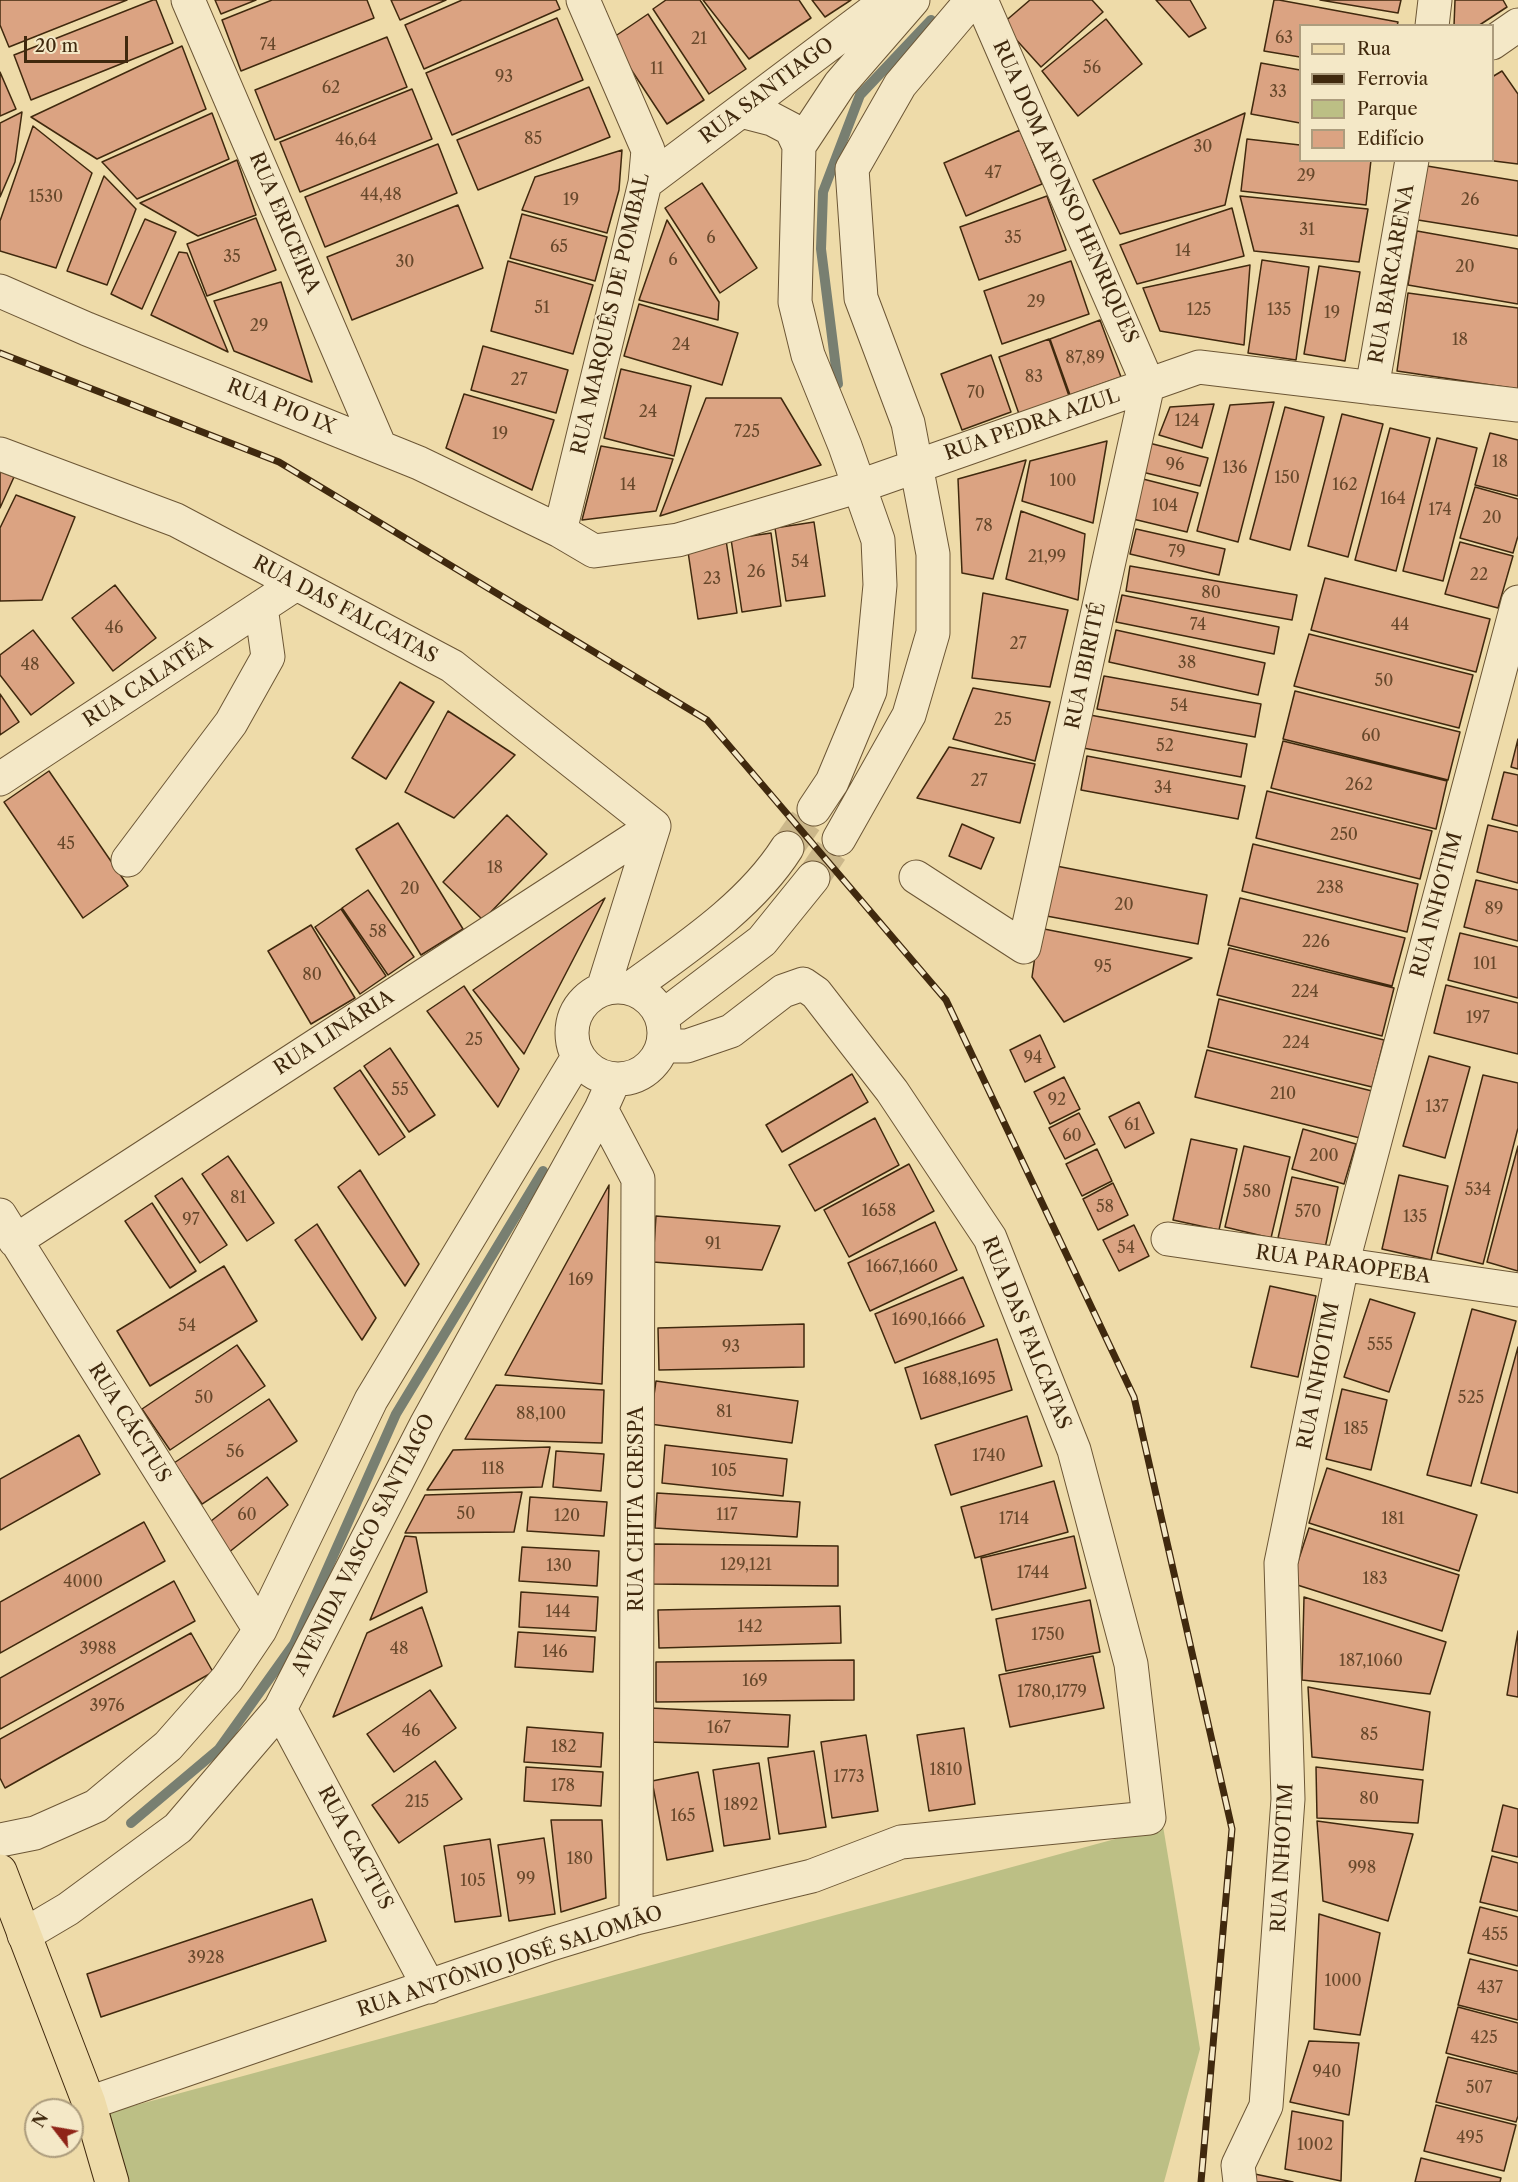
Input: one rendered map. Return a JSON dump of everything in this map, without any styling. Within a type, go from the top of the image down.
[{"type":"main road","points":[[0,1871],[89,2103],[112,2182]]},
{"type":"street","name":"RUA ERICEIRA","points":[[188,0],[380,447]]},
{"type":"street","name":"RUA MARQUÊS DE POMBAL","points":[[560,531],[645,183],[648,150],[583,0]]},
{"type":"street","name":"RUA SANTIAGO","points":[[645,183],[888,0]]},
{"type":"street","points":[[799,146],[840,84],[913,0]]},
{"type":"street","points":[[839,839],[909,716],[933,633],[933,555],[908,423],[861,298],[852,169],[900,85],[972,0]]},
{"type":"street","name":"RUA DOM AFONSO HENRIQUES","points":[[981,0],[1149,384]]},
{"type":"street","points":[[1432,24],[1435,0]]},
{"type":"street","points":[[1494,42],[1518,25]]},
{"type":"street","points":[[741,111],[772,119],[791,129],[799,146],[795,302],[808,355],[860,486],[878,540],[880,585],[870,691],[832,782],[814,809]]},
{"type":"street","name":"RUA BARCARENA","points":[[1372,388],[1412,162]]},
{"type":"street","name":"RUA PIO IX","points":[[0,291],[87,329],[419,462],[560,531]]},
{"type":"street","name":"RUA PEDRA AZUL","points":[[560,531],[594,551],[678,540],[860,486],[1199,367],[1518,405]]},
{"type":"street","name":"RUA IBIRITÉ","points":[[916,877],[1024,947],[1149,384]]},
{"type":"street","name":"RUA DAS FALCATAS","points":[[0,454],[176,520],[452,666],[654,826]]},
{"type":"street","name":"RUA CALATÉA","points":[[0,779],[296,584]]},
{"type":"street","name":"RUA INHOTIM","points":[[1239,2174],[1266,2106],[1288,1799],[1281,1563],[1341,1265],[1518,602]]},
{"type":"street","points":[[128,861],[231,723],[268,657],[261,607]]},
{"type":"street","points":[[617,988],[654,826]]},
{"type":"street","name":"RUA LINÁRIA","points":[[7,1228],[654,826]]},
{"type":"street","points":[[617,988],[645,994],[655,1004],[663,1031],[656,1060],[645,1072],[608,1094],[600,1076],[587,1069],[578,1057],[572,1042],[572,1025],[578,1010],[589,997],[617,988],[717,925],[776,866],[787,848]]},
{"type":"street","points":[[663,1031],[762,941],[813,878]]},
{"type":"street","name":"RUA DAS FALCATAS","points":[[663,1031],[687,1046],[731,1031],[783,991],[803,984],[816,993],[892,1091],[990,1238],[1074,1450],[1131,1664],[1149,1818]]},
{"type":"street","points":[[0,1840],[35,1833],[96,1806],[168,1746],[227,1679],[260,1630],[371,1400],[578,1057]]},
{"type":"street","name":"AVENIDA VASCO SANTIAGO","points":[[24,1935],[68,1909],[178,1828],[280,1709],[426,1425],[608,1094]]},
{"type":"street","name":"RUA CHITA CRESPA","points":[[608,1094],[638,1179],[636,1918]]},
{"type":"street","name":"RUA CÁCTUS","points":[[7,1228],[260,1630]]},
{"type":"street","name":"RUA PARAOPEBA","points":[[1168,1239],[1518,1290]]},
{"type":"street","name":"RUA CACTUS","points":[[280,1709],[429,1987]]},
{"type":"street","name":"RUA ANTÔNIO JOSÉ SALOMÃO","points":[[89,2103],[551,1944],[636,1918],[812,1876],[901,1842],[1149,1818]]},
{"type":"green space","points":[[1163,1826],[1200,2049],[1164,2182],[129,2182],[107,2113]]},
{"type":"building","points":[[0,0],[127,0],[9,47],[0,25]]},
{"type":"building","points":[[156,0],[173,43],[31,100],[14,55]]},
{"type":"building","points":[[215,0],[256,0],[221,14]]},
{"type":"building","points":[[272,0],[367,0],[374,18],[241,71],[222,20]]},
{"type":"building","points":[[391,0],[446,0],[400,20]]},
{"type":"building","points":[[462,0],[556,0],[560,9],[424,69],[405,25]]},
{"type":"building","points":[[666,0],[700,0],[746,69],[709,94],[653,9]]},
{"type":"building","points":[[703,0],[799,0],[811,18],[749,59]]},
{"type":"building","points":[[812,0],[851,0],[825,17]]},
{"type":"building","points":[[1030,0],[1092,0],[1103,12],[1041,67],[1002,24]]},
{"type":"building","points":[[1156,0],[1190,0],[1206,28],[1189,37]]},
{"type":"building","points":[[1274,0],[1398,22],[1398,24],[1299,24],[1299,57],[1264,51]]},
{"type":"building","points":[[1320,0],[1401,0],[1398,13]]},
{"type":"building","points":[[1455,0],[1503,0],[1507,7],[1481,24],[1454,24]]},
{"type":"building","points":[[648,14],[704,100],[667,124],[611,39]]},
{"type":"building","points":[[557,18],[583,80],[452,135],[426,73]]},
{"type":"building","points":[[1106,19],[1142,64],[1078,116],[1042,71]]},
{"type":"building","points":[[387,37],[407,87],[275,140],[255,90]]},
{"type":"building","points":[[182,46],[206,109],[97,159],[31,117]]},
{"type":"building","points":[[1261,63],[1299,70],[1299,123],[1251,114]]},
{"type":"building","points":[[1502,71],[1518,94],[1518,164],[1494,161],[1494,76]]},
{"type":"building","points":[[0,72],[16,109],[0,116]]},
{"type":"building","points":[[589,87],[610,137],[478,190],[457,140]]},
{"type":"building","points":[[412,89],[432,139],[300,192],[280,142]]},
{"type":"building","points":[[22,112],[15,162],[0,197],[0,123]]},
{"type":"building","points":[[212,113],[229,159],[137,199],[102,162]]},
{"type":"building","points":[[1245,113],[1225,205],[1120,234],[1093,180]]},
{"type":"building","points":[[33,126],[92,173],[56,268],[0,251],[0,221]]},
{"type":"building","points":[[1020,130],[1042,184],[966,216],[944,163]]},
{"type":"building","points":[[1247,139],[1299,145],[1299,162],[1371,162],[1366,205],[1241,191]]},
{"type":"building","points":[[438,144],[457,193],[325,247],[305,197]]},
{"type":"building","points":[[622,150],[619,190],[607,233],[522,210],[535,177]]},
{"type":"building","points":[[237,160],[256,215],[198,236],[140,203]]},
{"type":"building","points":[[1427,166],[1518,181],[1518,236],[1418,220]]},
{"type":"building","points":[[104,176],[136,209],[107,285],[67,271]]},
{"type":"building","points":[[702,183],[757,268],[720,293],[665,208]]},
{"type":"building","points":[[1047,196],[1066,250],[979,280],[960,227]]},
{"type":"building","points":[[1240,196],[1368,209],[1359,262],[1254,251]]},
{"type":"building","points":[[458,205],[483,268],[352,320],[327,257]]},
{"type":"building","points":[[1232,208],[1244,256],[1137,284],[1120,245]]},
{"type":"building","points":[[522,214],[607,237],[595,281],[510,258]]},
{"type":"building","points":[[256,218],[276,270],[207,296],[187,244]]},
{"type":"building","points":[[145,219],[176,232],[142,309],[111,294]]},
{"type":"building","points":[[667,220],[719,302],[718,320],[639,300]]},
{"type":"building","points":[[1417,231],[1518,249],[1518,304],[1408,285]]},
{"type":"building","points":[[179,252],[187,253],[228,352],[151,315]]},
{"type":"building","points":[[1262,260],[1309,267],[1296,360],[1248,353]]},
{"type":"building","points":[[508,261],[593,285],[573,354],[491,331]]},
{"type":"building","points":[[1071,261],[1089,314],[1002,344],[984,291]]},
{"type":"building","points":[[1250,265],[1244,345],[1160,331],[1143,288]]},
{"type":"building","points":[[1319,266],[1360,272],[1345,361],[1304,354]]},
{"type":"building","points":[[281,282],[312,382],[234,351],[214,301]]},
{"type":"building","points":[[1408,293],[1518,308],[1518,389],[1397,371]]},
{"type":"building","points":[[639,304],[738,333],[722,385],[624,356]]},
{"type":"building","points":[[1100,320],[1121,377],[1070,395],[1050,339]]},
{"type":"building","points":[[1049,339],[1069,396],[1019,414],[999,357]]},
{"type":"building","points":[[483,346],[568,370],[556,413],[471,390]]},
{"type":"building","points":[[991,355],[1011,412],[962,430],[941,374]]},
{"type":"building","points":[[621,369],[691,386],[674,456],[604,438]]},
{"type":"building","points":[[464,394],[554,420],[532,490],[446,448]]},
{"type":"building","points":[[706,398],[781,398],[821,465],[660,516]]},
{"type":"building","points":[[1274,402],[1238,542],[1197,531],[1230,405]]},
{"type":"building","points":[[1214,404],[1202,448],[1159,435],[1170,407]]},
{"type":"building","points":[[1285,407],[1324,417],[1290,550],[1250,539]]},
{"type":"building","points":[[1342,414],[1383,424],[1348,557],[1308,546]]},
{"type":"building","points":[[1390,428],[1430,438],[1396,571],[1355,560]]},
{"type":"building","points":[[1490,433],[1518,440],[1518,496],[1475,485]]},
{"type":"building","points":[[1437,438],[1477,448],[1443,581],[1403,571]]},
{"type":"building","points":[[1107,441],[1093,523],[1022,501],[1030,461]]},
{"type":"building","points":[[1149,443],[1208,458],[1200,486],[1142,472]]},
{"type":"building","points":[[601,446],[673,459],[656,511],[582,520]]},
{"type":"building","points":[[1026,460],[993,579],[962,573],[958,479]]},
{"type":"building","points":[[0,471],[14,477],[0,508]]},
{"type":"building","points":[[1143,479],[1198,493],[1187,532],[1133,519]]},
{"type":"building","points":[[1475,487],[1518,499],[1518,536],[1513,553],[1460,538]]},
{"type":"building","points":[[16,495],[75,517],[42,600],[0,601],[0,528]]},
{"type":"building","points":[[1021,511],[1085,534],[1078,600],[1006,579]]},
{"type":"building","points":[[814,522],[825,596],[786,601],[775,528]]},
{"type":"building","points":[[1136,529],[1225,549],[1219,575],[1130,554]]},
{"type":"building","points":[[771,533],[781,606],[742,612],[731,539]]},
{"type":"building","points":[[726,540],[737,613],[698,619],[687,545]]},
{"type":"building","points":[[1460,542],[1513,556],[1498,608],[1445,594]]},
{"type":"building","points":[[1130,566],[1297,595],[1292,620],[1126,591]]},
{"type":"building","points":[[1325,578],[1490,619],[1476,672],[1311,630]]},
{"type":"building","points":[[115,585],[156,638],[113,671],[72,618]]},
{"type":"building","points":[[983,593],[1068,610],[1050,687],[972,678]]},
{"type":"building","points":[[1122,595],[1279,627],[1274,654],[1116,622]]},
{"type":"building","points":[[33,630],[74,683],[31,715],[0,675],[0,655]]},
{"type":"building","points":[[1116,630],[1265,663],[1258,695],[1109,662]]},
{"type":"building","points":[[1309,634],[1473,675],[1459,728],[1294,686]]},
{"type":"building","points":[[1104,676],[1261,704],[1255,737],[1097,709]]},
{"type":"building","points":[[400,682],[434,702],[386,779],[352,758]]},
{"type":"building","points":[[973,688],[1050,702],[1035,761],[953,739]]},
{"type":"building","points":[[1295,691],[1460,732],[1448,780],[1283,739]]},
{"type":"building","points":[[0,694],[19,722],[0,735]]},
{"type":"building","points":[[448,711],[515,755],[454,818],[405,792]]},
{"type":"building","points":[[1090,715],[1247,744],[1241,777],[1083,748]]},
{"type":"building","points":[[1518,739],[1518,769],[1511,767]]},
{"type":"building","points":[[1283,741],[1447,781],[1436,829],[1271,788]]},
{"type":"building","points":[[949,747],[1035,764],[1020,823],[917,798]]},
{"type":"building","points":[[1087,756],[1245,786],[1238,819],[1081,790]]},
{"type":"building","points":[[49,771],[128,886],[83,918],[4,802]]},
{"type":"building","points":[[1504,772],[1518,775],[1518,826],[1492,819]]},
{"type":"building","points":[[1267,791],[1432,831],[1420,879],[1256,838]]},
{"type":"building","points":[[507,815],[547,854],[483,920],[443,882]]},
{"type":"building","points":[[398,823],[463,929],[421,955],[356,849]]},
{"type":"building","points":[[962,824],[994,838],[981,869],[949,856]]},
{"type":"building","points":[[1488,825],[1518,832],[1518,883],[1477,872]]},
{"type":"building","points":[[1253,844],[1418,884],[1407,932],[1242,891]]},
{"type":"building","points":[[1051,865],[1207,895],[1198,944],[1041,915]]},
{"type":"building","points":[[1476,880],[1518,890],[1518,941],[1464,927]]},
{"type":"building","points":[[368,890],[414,957],[388,975],[342,908]]},
{"type":"building","points":[[605,898],[524,1054],[473,990]]},
{"type":"building","points":[[1240,898],[1405,938],[1392,986],[1228,945]]},
{"type":"building","points":[[341,909],[386,976],[360,994],[315,927]]},
{"type":"building","points":[[311,925],[355,998],[311,1024],[268,951]]},
{"type":"building","points":[[1039,928],[1192,958],[1064,1022],[1032,977]]},
{"type":"building","points":[[1460,933],[1518,947],[1518,998],[1448,980]]},
{"type":"building","points":[[1229,948],[1394,988],[1382,1036],[1217,995]]},
{"type":"building","points":[[1446,985],[1518,1003],[1518,1054],[1434,1033]]},
{"type":"building","points":[[464,986],[519,1069],[498,1107],[427,1011]]},
{"type":"building","points":[[1219,999],[1384,1040],[1372,1087],[1208,1047]]},
{"type":"building","points":[[1040,1035],[1055,1067],[1025,1082],[1010,1050]]},
{"type":"building","points":[[390,1048],[435,1115],[409,1132],[364,1066]]},
{"type":"building","points":[[1207,1050],[1372,1091],[1360,1138],[1195,1097]]},
{"type":"building","points":[[1429,1056],[1470,1067],[1445,1158],[1403,1146]]},
{"type":"building","points":[[360,1070],[405,1137],[379,1155],[334,1088]]},
{"type":"building","points":[[852,1074],[868,1102],[782,1152],[766,1125]]},
{"type":"building","points":[[1483,1075],[1518,1083],[1518,1128],[1483,1264],[1437,1253]]},
{"type":"building","points":[[1064,1077],[1080,1109],[1050,1124],[1034,1092]]},
{"type":"building","points":[[1139,1102],[1154,1133],[1125,1148],[1109,1117]]},
{"type":"building","points":[[1079,1113],[1095,1144],[1065,1159],[1049,1128]]},
{"type":"building","points":[[875,1118],[899,1165],[815,1211],[789,1165]]},
{"type":"building","points":[[1303,1129],[1356,1144],[1344,1184],[1292,1169]]},
{"type":"building","points":[[1191,1139],[1237,1149],[1219,1230],[1173,1220]]},
{"type":"building","points":[[1244,1146],[1290,1157],[1271,1238],[1225,1227]]},
{"type":"building","points":[[1518,1146],[1518,1271],[1487,1262]]},
{"type":"building","points":[[1097,1149],[1112,1181],[1082,1196],[1066,1164]]},
{"type":"building","points":[[228,1156],[274,1223],[247,1241],[202,1174]]},
{"type":"building","points":[[909,1164],[934,1211],[849,1257],[824,1210]]},
{"type":"building","points":[[360,1170],[419,1264],[405,1286],[338,1187]]},
{"type":"building","points":[[1399,1175],[1448,1186],[1431,1260],[1382,1249]]},
{"type":"building","points":[[1292,1177],[1338,1187],[1325,1248],[1278,1238]]},
{"type":"building","points":[[182,1178],[227,1245],[200,1263],[155,1196]]},
{"type":"building","points":[[1113,1183],[1128,1215],[1098,1230],[1083,1199]]},
{"type":"building","points":[[609,1185],[602,1384],[505,1375]]},
{"type":"building","points":[[152,1203],[196,1271],[170,1288],[125,1221]]},
{"type":"building","points":[[656,1216],[780,1226],[762,1270],[653,1262]]},
{"type":"building","points":[[935,1222],[957,1270],[870,1311],[848,1263]]},
{"type":"building","points":[[317,1224],[376,1318],[362,1340],[295,1240]]},
{"type":"building","points":[[1134,1225],[1149,1256],[1119,1271],[1103,1240]]},
{"type":"building","points":[[224,1266],[257,1321],[150,1386],[117,1331]]},
{"type":"building","points":[[963,1277],[984,1326],[895,1363],[875,1314]]},
{"type":"building","points":[[1270,1286],[1316,1296],[1298,1377],[1251,1367]]},
{"type":"building","points":[[1370,1299],[1415,1313],[1389,1392],[1344,1377]]},
{"type":"building","points":[[1472,1309],[1516,1321],[1471,1486],[1427,1475]]},
{"type":"building","points":[[804,1324],[804,1367],[659,1370],[658,1328]]},
{"type":"building","points":[[997,1339],[1012,1390],[921,1419],[905,1368]]},
{"type":"building","points":[[237,1345],[265,1386],[170,1450],[142,1409]]},
{"type":"building","points":[[1518,1347],[1518,1493],[1481,1483]]},
{"type":"building","points":[[656,1381],[798,1401],[792,1443],[650,1424]]},
{"type":"building","points":[[496,1385],[604,1390],[602,1443],[465,1439]]},
{"type":"building","points":[[1342,1389],[1387,1400],[1371,1470],[1326,1459]]},
{"type":"building","points":[[269,1399],[297,1441],[202,1504],[174,1463]]},
{"type":"building","points":[[1027,1416],[1042,1466],[951,1495],[935,1445]]},
{"type":"building","points":[[79,1435],[100,1474],[0,1530],[0,1479]]},
{"type":"building","points":[[665,1445],[787,1459],[783,1496],[662,1483]]},
{"type":"building","points":[[550,1447],[542,1487],[427,1490],[453,1450]]},
{"type":"building","points":[[556,1451],[604,1454],[601,1491],[553,1487]]},
{"type":"building","points":[[1327,1468],[1477,1515],[1459,1571],[1309,1523]]},
{"type":"building","points":[[267,1477],[288,1505],[228,1553],[206,1525]]},
{"type":"building","points":[[1054,1481],[1068,1532],[975,1558],[961,1507]]},
{"type":"building","points":[[522,1492],[514,1532],[405,1533],[425,1495]]},
{"type":"building","points":[[657,1493],[800,1502],[797,1537],[655,1528]]},
{"type":"building","points":[[530,1497],[607,1502],[604,1536],[527,1531]]},
{"type":"building","points":[[144,1522],[165,1561],[0,1653],[0,1602]]},
{"type":"building","points":[[1309,1528],[1459,1575],[1442,1631],[1291,1583]]},
{"type":"building","points":[[405,1536],[416,1537],[427,1592],[370,1620]]},
{"type":"building","points":[[1074,1536],[1086,1588],[992,1610],[981,1558]]},
{"type":"building","points":[[654,1544],[838,1546],[838,1586],[653,1584]]},
{"type":"building","points":[[522,1547],[599,1551],[597,1586],[519,1581]]},
{"type":"building","points":[[174,1581],[195,1621],[0,1729],[0,1678]]},
{"type":"building","points":[[521,1592],[598,1597],[596,1631],[519,1627]]},
{"type":"building","points":[[1304,1597],[1446,1642],[1430,1694],[1302,1680]]},
{"type":"building","points":[[1090,1600],[1100,1652],[1006,1671],[996,1619]]},
{"type":"building","points":[[840,1606],[841,1643],[659,1648],[658,1610]]},
{"type":"building","points":[[422,1607],[442,1666],[333,1717],[367,1633]]},
{"type":"building","points":[[1518,1631],[1518,1697],[1507,1695]]},
{"type":"building","points":[[518,1632],[595,1637],[593,1672],[515,1667]]},
{"type":"building","points":[[191,1633],[213,1672],[5,1788],[0,1778],[0,1739]]},
{"type":"building","points":[[1093,1656],[1104,1708],[1010,1727],[999,1675]]},
{"type":"building","points":[[854,1660],[854,1700],[656,1702],[656,1662]]},
{"type":"building","points":[[1308,1687],[1430,1712],[1423,1770],[1312,1757]]},
{"type":"building","points":[[430,1690],[456,1728],[394,1772],[367,1734]]},
{"type":"building","points":[[651,1708],[790,1715],[788,1747],[649,1742]]},
{"type":"building","points":[[527,1727],[603,1733],[601,1767],[524,1762]]},
{"type":"building","points":[[964,1728],[975,1804],[929,1811],[917,1735]]},
{"type":"building","points":[[866,1735],[878,1811],[832,1818],[821,1742]]},
{"type":"building","points":[[814,1751],[826,1827],[779,1834],[768,1758]]},
{"type":"building","points":[[435,1761],[462,1799],[399,1843],[372,1805]]},
{"type":"building","points":[[759,1763],[770,1839],[724,1846],[713,1770]]},
{"type":"building","points":[[526,1767],[603,1772],[601,1806],[524,1801]]},
{"type":"building","points":[[1316,1767],[1423,1780],[1418,1823],[1317,1818]]},
{"type":"building","points":[[698,1772],[713,1851],[667,1860],[652,1781]]},
{"type":"building","points":[[1503,1805],[1518,1809],[1518,1857],[1492,1851]]},
{"type":"building","points":[[551,1820],[602,1820],[606,1898],[561,1912]]},
{"type":"building","points":[[1317,1821],[1413,1834],[1388,1921],[1323,1901]]},
{"type":"building","points":[[544,1838],[555,1914],[509,1921],[498,1845]]},
{"type":"building","points":[[490,1839],[501,1916],[455,1922],[444,1846]]},
{"type":"building","points":[[1492,1856],[1518,1863],[1518,1911],[1480,1902]]},
{"type":"building","points":[[312,1899],[326,1941],[101,2017],[87,1974]]},
{"type":"building","points":[[1480,1907],[1518,1917],[1518,1966],[1468,1953]]},
{"type":"building","points":[[1319,1914],[1380,1933],[1360,2035],[1314,2029]]},
{"type":"building","points":[[1470,1959],[1518,1971],[1518,2020],[1458,2005]]},
{"type":"building","points":[[1458,2007],[1518,2023],[1518,2072],[1446,2053]]},
{"type":"building","points":[[1309,2041],[1359,2043],[1349,2115],[1290,2102]]},
{"type":"building","points":[[1448,2057],[1518,2074],[1516,2122],[1436,2102]]},
{"type":"building","points":[[1436,2105],[1516,2125],[1504,2171],[1424,2151]]},
{"type":"building","points":[[1292,2111],[1343,2121],[1341,2181],[1285,2169]]},
{"type":"building","points":[[1421,2158],[1501,2178],[1500,2182],[1415,2182]]},
{"type":"building","points":[[1250,2173],[1293,2182],[1251,2182]]},
{"type":"waterway","points":[[838,384],[821,249],[823,192],[860,95],[931,20]]},
{"type":"waterway","points":[[131,1823],[219,1749],[294,1644],[396,1414],[543,1171]]},
{"type":"tunnel","points":[[787,848],[814,809]]},
{"type":"tunnel","points":[[813,878],[839,839]]},
{"type":"railway","points":[[0,353],[279,462],[707,720],[946,1000],[1134,1397],[1232,1829],[1201,2182]]}]
